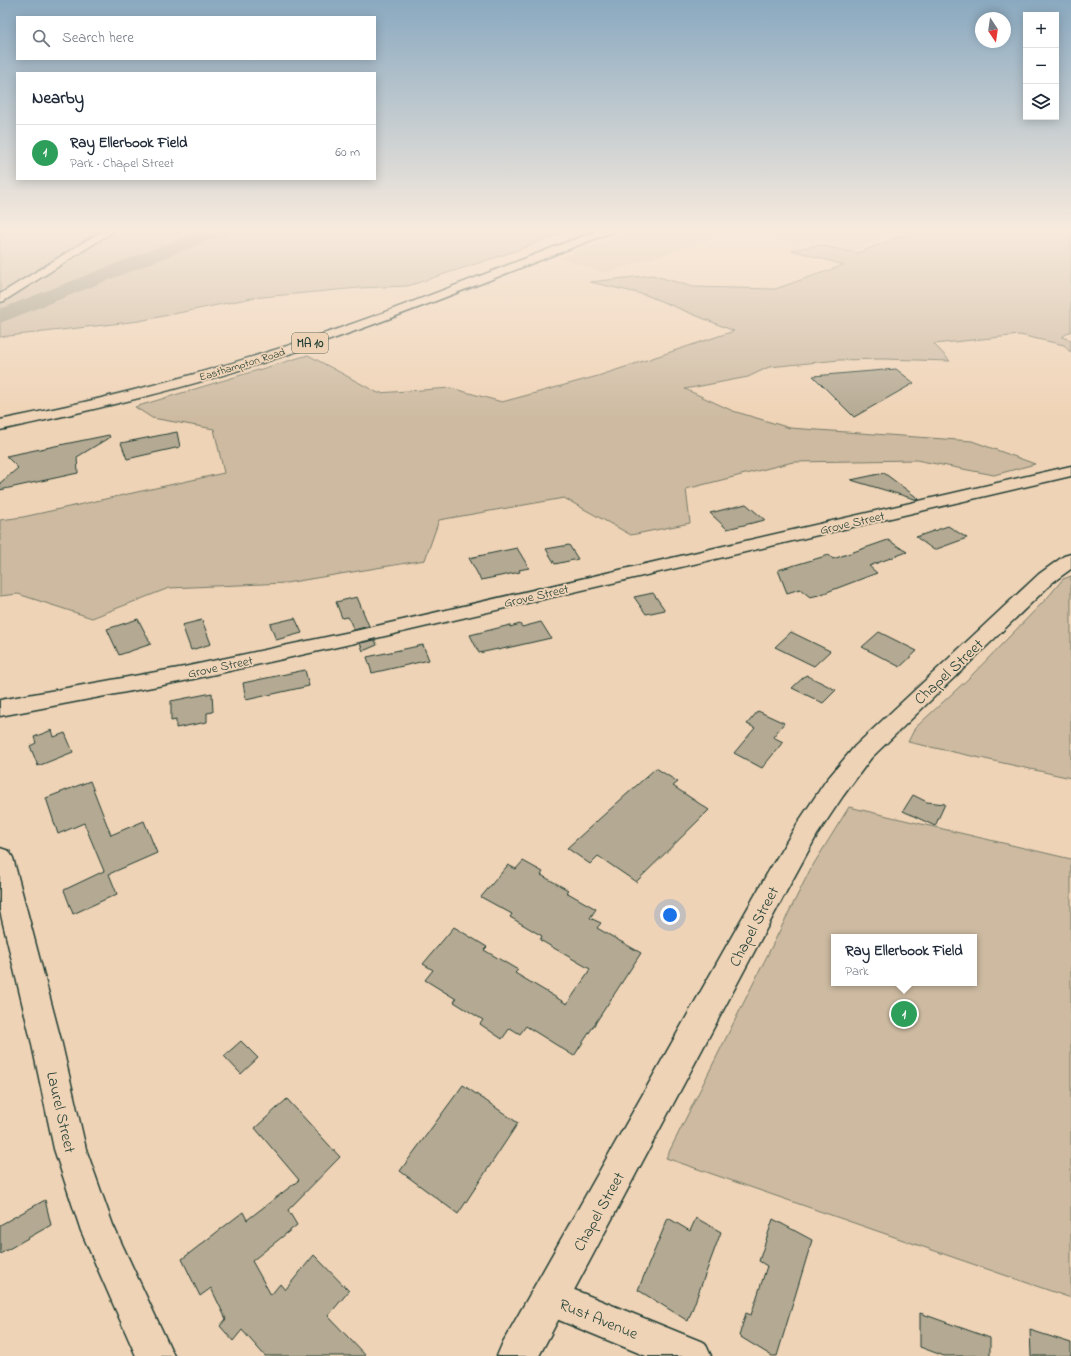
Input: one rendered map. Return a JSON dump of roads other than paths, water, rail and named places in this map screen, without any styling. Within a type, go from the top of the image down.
[{"type":"main road","name":"Easthampton Road","points":[[0,425],[102,402],[260,359],[312,342],[444,292]]},
{"type":"main road","name":"Chapel Street","points":[[518,1356],[777,882],[808,828],[834,788],[863,752],[907,709],[1046,578],[1071,560]]},
{"type":"street","points":[[0,299],[11,292]]},
{"type":"street","name":"Grove Street","points":[[0,708],[184,674],[355,637],[1071,471]]},
{"type":"street","name":"Laurel Street","points":[[0,858],[46,1040],[70,1149],[98,1231],[156,1356]]},
{"type":"street","name":"Rust Avenue","points":[[550,1298],[692,1356]]},
{"type":"waterway","points":[[0,317],[62,292]]},
{"type":"place","name":"Ray Ellerbook Field","points":[[904,1014]]}]
